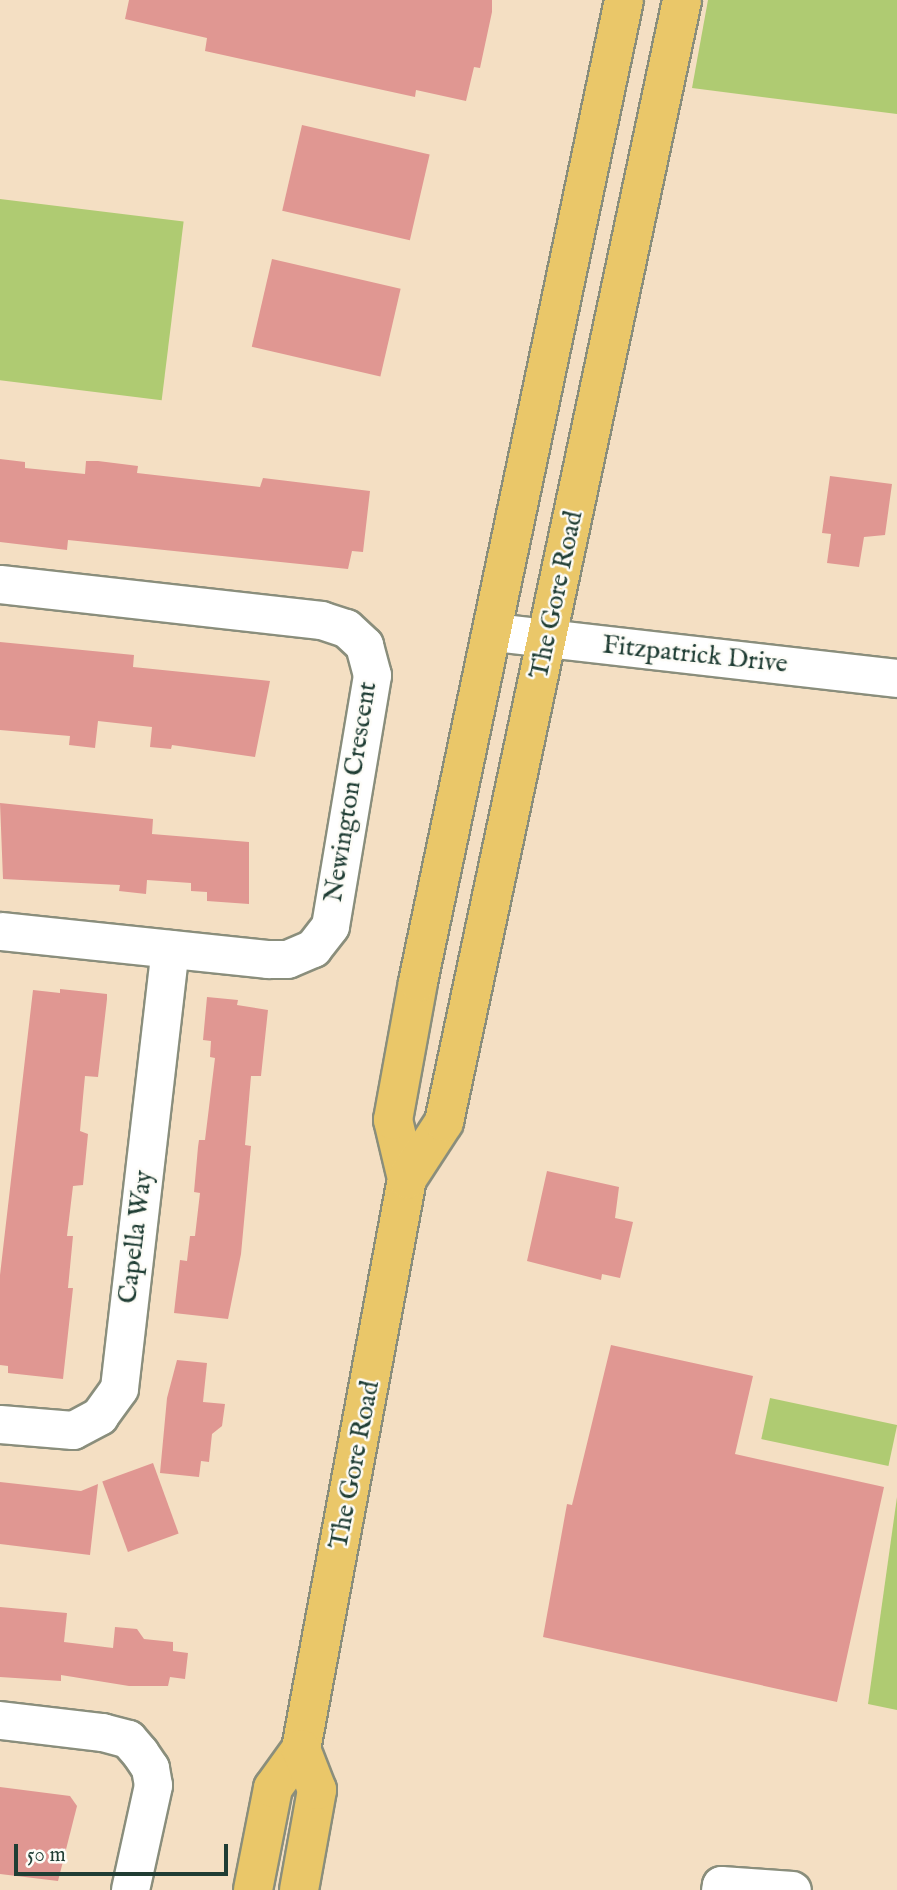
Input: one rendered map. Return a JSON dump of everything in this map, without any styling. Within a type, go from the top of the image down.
[{"type":"main road","name":"The Gore Road","points":[[407,1179],[393,1120],[624,0]]},
{"type":"main road","name":"The Gore Road","points":[[253,1890],[273,1788],[301,1749],[407,1179],[444,1122],[549,638],[682,0]]},
{"type":"main road","points":[[299,1890],[317,1790],[301,1749]]},
{"type":"street","name":"Newington Crescent","points":[[0,584],[301,616],[345,628],[364,645],[372,675],[330,926],[313,948],[287,959],[0,931]]},
{"type":"street","name":"Fitzpatrick Drive","points":[[494,632],[897,678]]},
{"type":"street","name":"Capella Way","points":[[0,1424],[74,1430],[99,1416],[119,1388],[170,949]]},
{"type":"street","points":[[0,1720],[102,1732],[128,1739],[141,1753],[153,1785],[131,1890]]},
{"type":"street","points":[[720,1890],[721,1885],[792,1890]]},
{"type":"green space","points":[[708,0],[897,0],[897,114],[692,88]]},
{"type":"green space","points":[[0,199],[184,222],[162,400],[0,380]]},
{"type":"green space","points":[[770,1398],[897,1425],[888,1466],[761,1439]]},
{"type":"green space","points":[[897,1497],[897,1710],[868,1704]]},
{"type":"building","points":[[129,0],[492,0],[492,12],[480,68],[474,67],[466,101],[416,90],[415,97],[205,51],[207,38],[125,19]]},
{"type":"building","points":[[302,125],[430,154],[410,240],[282,211]]},
{"type":"building","points":[[272,259],[401,289],[380,376],[252,347]]},
{"type":"building","points":[[0,459],[25,462],[25,468],[85,474],[86,461],[98,461],[138,466],[137,473],[260,487],[263,478],[370,491],[363,552],[352,551],[348,569],[68,540],[67,550],[0,542]]},
{"type":"building","points":[[830,476],[892,484],[885,535],[864,537],[859,567],[827,563],[831,534],[822,533]]},
{"type":"building","points":[[0,642],[134,655],[133,667],[270,681],[255,757],[172,745],[171,749],[150,747],[152,727],[98,721],[95,748],[69,745],[70,736],[0,730]]},
{"type":"building","points":[[0,803],[153,819],[152,834],[249,842],[249,904],[207,901],[207,892],[191,891],[191,883],[147,880],[146,894],[119,891],[120,885],[3,879]]},
{"type":"building","points":[[60,989],[107,994],[98,1077],[85,1076],[80,1131],[88,1134],[83,1185],[73,1186],[67,1236],[73,1236],[68,1288],[73,1288],[63,1379],[8,1373],[8,1366],[0,1365],[0,1275],[33,990],[60,993]]},
{"type":"building","points":[[207,997],[238,1000],[237,1005],[268,1010],[261,1076],[251,1076],[245,1145],[251,1146],[241,1254],[228,1319],[174,1313],[180,1260],[187,1261],[190,1236],[195,1236],[200,1193],[194,1192],[198,1147],[199,1140],[205,1140],[215,1058],[210,1057],[211,1041],[203,1040]]},
{"type":"building","points":[[547,1171],[619,1187],[615,1218],[633,1222],[620,1278],[602,1274],[601,1280],[527,1261]]},
{"type":"building","points":[[611,1345],[753,1376],[735,1454],[884,1487],[837,1702],[543,1637],[567,1504],[572,1505]]},
{"type":"building","points":[[177,1360],[207,1363],[203,1402],[225,1404],[222,1426],[212,1434],[209,1462],[201,1461],[199,1477],[160,1473],[167,1398]]},
{"type":"building","points":[[153,1463],[179,1533],[128,1552],[102,1481]]},
{"type":"building","points":[[0,1482],[81,1491],[98,1484],[90,1555],[0,1544]]},
{"type":"building","points":[[0,1607],[67,1613],[64,1642],[113,1648],[115,1627],[137,1629],[144,1639],[173,1642],[173,1651],[188,1653],[185,1679],[170,1677],[168,1686],[129,1686],[61,1675],[61,1681],[0,1677]]},
{"type":"building","points":[[0,1787],[70,1796],[77,1806],[58,1881],[0,1874]]}]
